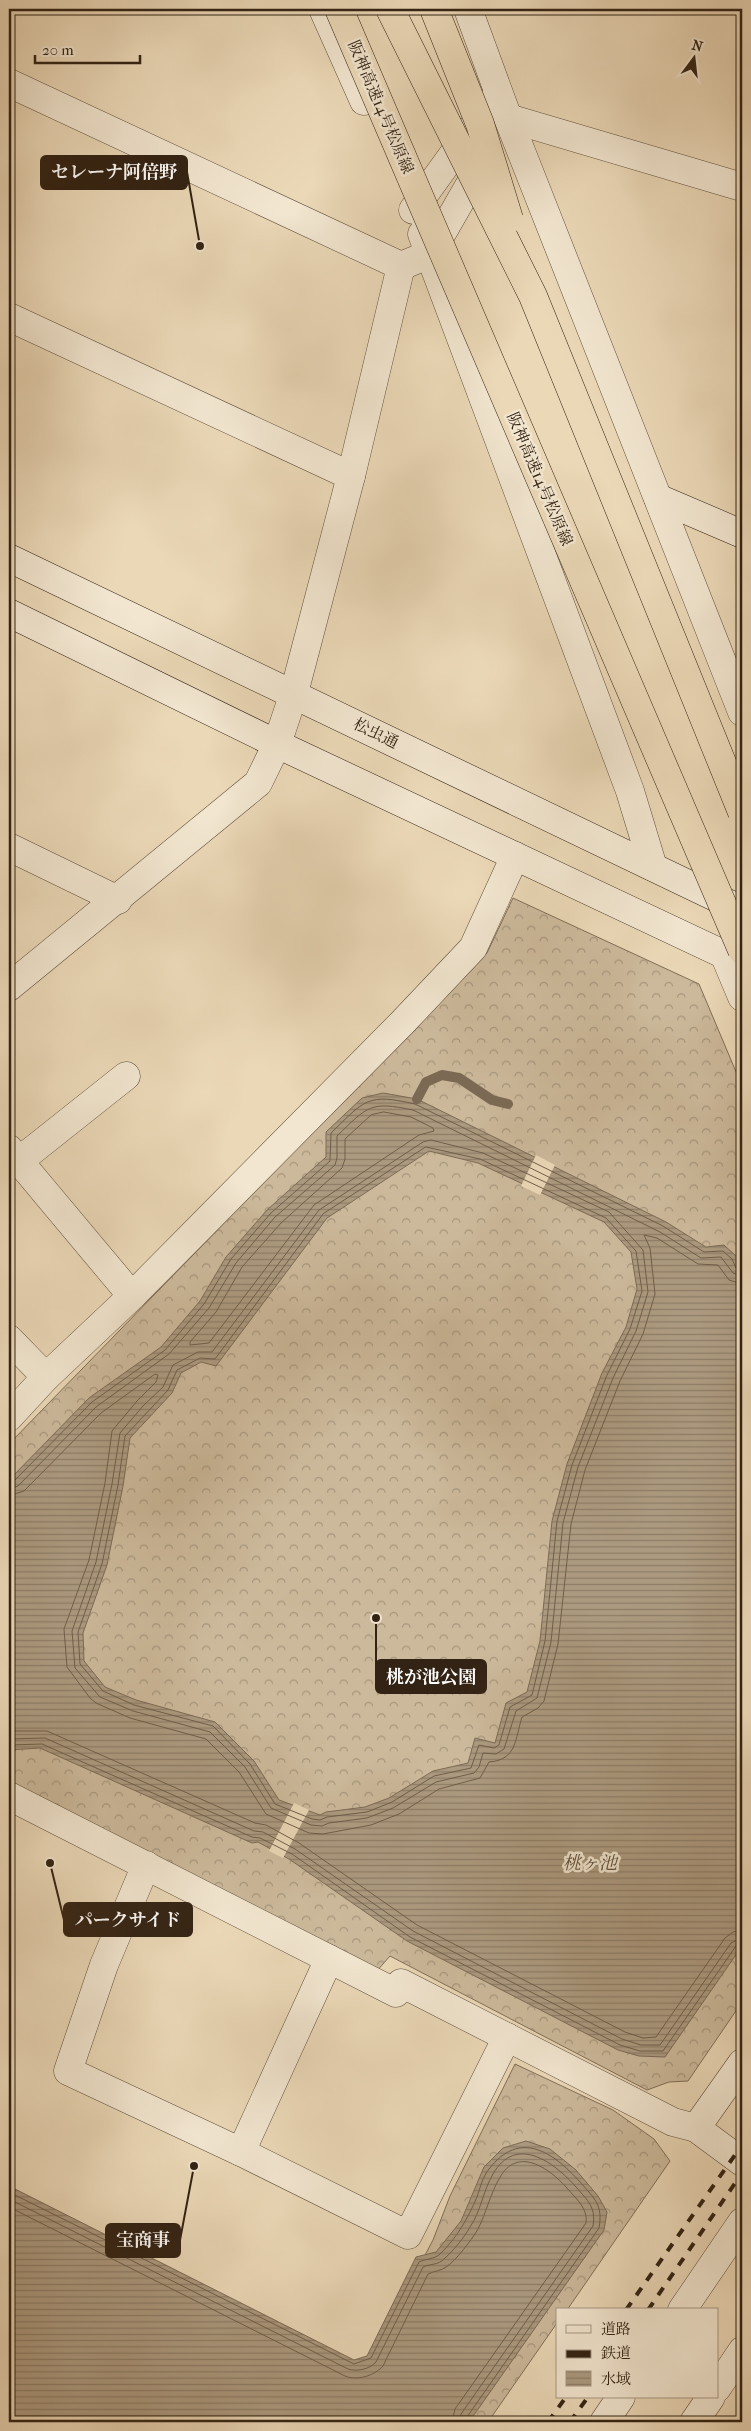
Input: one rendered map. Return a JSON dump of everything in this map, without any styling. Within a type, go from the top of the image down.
[{"type":"highway","name":"阪神高速14号松原線","points":[[339,9],[736,956]]},
{"type":"highway","points":[[390,9],[533,296],[742,812]]},
{"type":"highway","points":[[434,9],[480,124],[533,296]]},
{"type":"street","points":[[323,9],[413,210],[430,254],[630,791],[653,866]]},
{"type":"street","points":[[468,9],[508,118],[742,712]]},
{"type":"street","points":[[9,83],[401,266],[430,254],[508,118]]},
{"type":"street","points":[[413,210],[498,91]]},
{"type":"street","points":[[508,118],[742,186]]},
{"type":"street","points":[[9,987],[118,900],[258,783],[277,744],[294,693],[351,476],[401,266]]},
{"type":"street","points":[[9,317],[351,476]]},
{"type":"street","points":[[658,498],[742,534]]},
{"type":"street","name":"松虫通","points":[[9,558],[294,693],[742,910]]},
{"type":"street","points":[[9,613],[277,744],[515,856],[736,956],[742,997]]},
{"type":"street","points":[[9,847],[118,900]]},
{"type":"street","points":[[9,1417],[46,1377],[132,1296],[402,1023],[473,948],[515,856]]},
{"type":"street","points":[[126,1076],[12,1154],[132,1296]]},
{"type":"street","points":[[9,1339],[46,1377]]},
{"type":"street","points":[[9,1796],[396,1993],[401,1983],[673,2122],[696,2128],[742,2162]]},
{"type":"street","points":[[146,1865],[104,1965],[68,2071],[240,2152],[408,2235],[507,2037]]},
{"type":"street","points":[[240,2152],[329,1958]]},
{"type":"street","points":[[696,2128],[742,2063]]},
{"type":"street","points":[[683,2308],[742,2222]]},
{"type":"street","points":[[718,2387],[742,2351]]},
{"type":"street","points":[[604,2422],[620,2398]]},
{"type":"street","points":[[694,2422],[710,2398]]},
{"type":"green space","points":[[513,898],[699,984],[742,1086],[742,2002],[688,2081],[669,2082],[647,2090],[390,1956],[375,1973],[9,1798],[9,1444],[487,953]]},
{"type":"green space","points":[[515,2064],[613,2110],[654,2139],[670,2161],[568,2308],[556,2308],[556,2324],[488,2422],[9,2422],[9,2200],[353,2363],[370,2358],[433,2240],[450,2196]]},
{"type":"water","name":"桃ヶ池","points":[[383,1093],[417,1099],[666,1222],[706,1247],[724,1245],[736,1256],[742,1270],[742,1946],[665,2057],[639,2056],[618,2050],[407,1941],[289,1859],[258,1842],[252,1843],[40,1748],[9,1750],[9,1480],[89,1398],[161,1347],[200,1301],[226,1257],[267,1210],[326,1157],[326,1132],[362,1098]],"holes":[[[429,1151],[478,1163],[604,1222],[631,1252],[637,1289],[626,1327],[602,1373],[567,1464],[552,1521],[540,1641],[527,1692],[506,1703],[495,1743],[475,1738],[468,1763],[433,1771],[389,1798],[365,1807],[326,1812],[320,1815],[279,1800],[254,1761],[215,1722],[136,1700],[105,1687],[84,1661],[83,1633],[107,1565],[123,1486],[130,1438],[172,1393],[181,1373],[201,1362],[216,1366],[327,1218]]]},
{"type":"water","points":[[526,2141],[550,2149],[576,2170],[598,2196],[607,2212],[604,2230],[469,2422],[9,2422],[9,2186],[354,2360],[367,2356],[416,2257],[436,2252],[461,2221],[484,2167],[503,2148]]},
{"type":"pier","points":[[536,1155],[555,1165],[540,1195],[521,1186]]},
{"type":"pier","points":[[294,1803],[309,1810],[283,1858],[269,1851]]},
{"type":"waterway","points":[[417,1099],[426,1082],[442,1075],[459,1078],[492,1100],[508,1104]]},
{"type":"railway","points":[[627,2308],[742,2145]]},
{"type":"railway","points":[[649,2308],[742,2173]]},
{"type":"railway","points":[[548,2422],[565,2398]]},
{"type":"railway","points":[[570,2422],[587,2398]]},
{"type":"place","name":"セレーナ阿倍野","points":[[200,246]]},
{"type":"place","name":"桃が池公園","points":[[376,1618]]},
{"type":"place","name":"パークサイド","points":[[50,1863]]},
{"type":"place","name":"宝商事","points":[[194,2166]]}]
